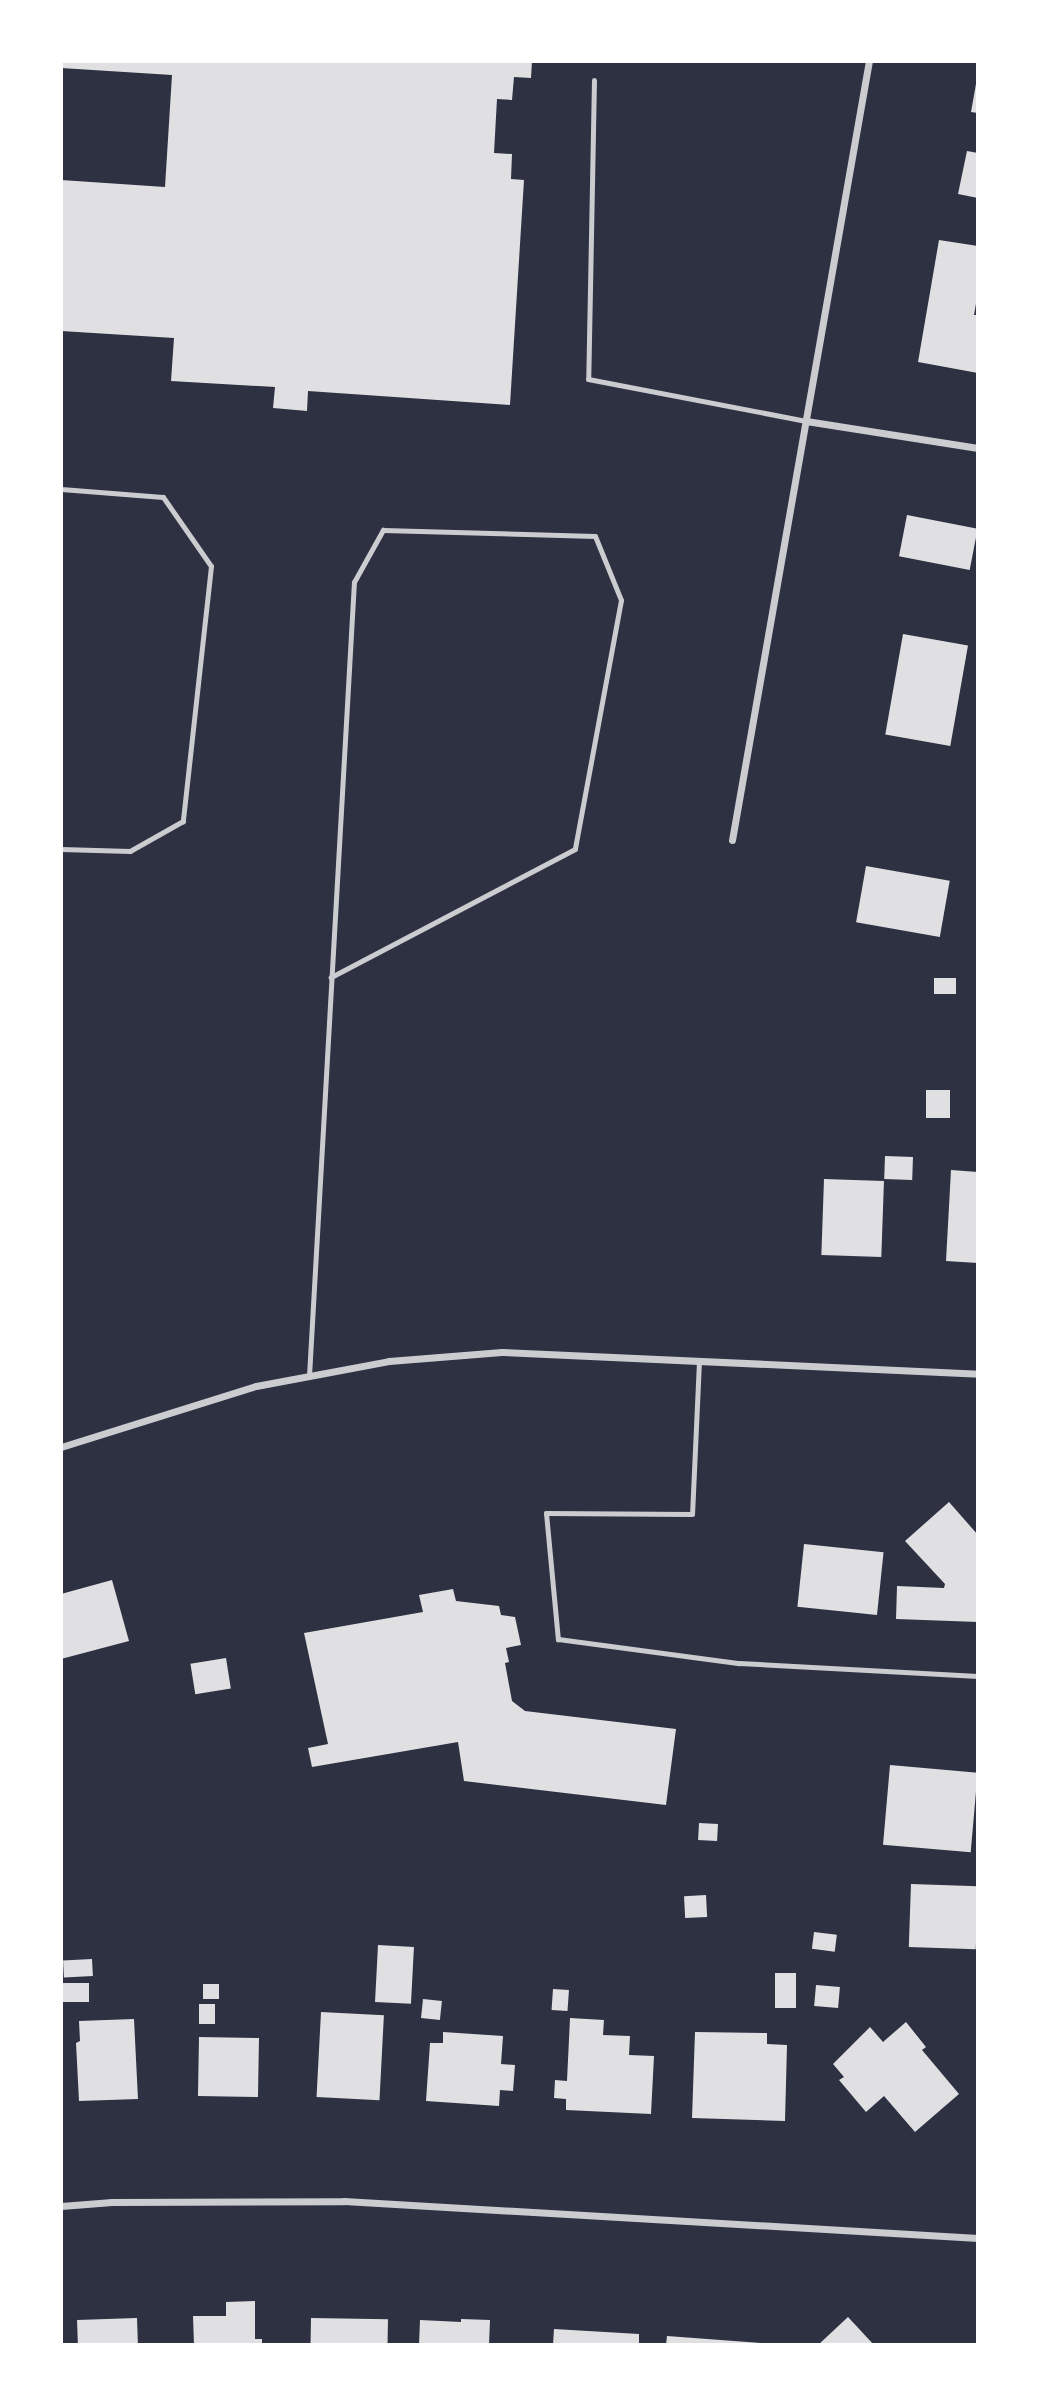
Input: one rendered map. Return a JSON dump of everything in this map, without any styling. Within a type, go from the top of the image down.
[{"type":"street","points":[[732,840],[869,61]]},
{"type":"street","points":[[806,421],[978,448]]},
{"type":"street","points":[[61,1447],[256,1386],[389,1362],[502,1352],[978,1374]]},
{"type":"street","points":[[61,2206],[112,2202],[344,2201],[978,2238]]},
{"type":"lane","points":[[594,80],[588,379],[806,421]]},
{"type":"lane","points":[[61,489],[163,496],[211,566],[183,821],[130,851],[61,849]]},
{"type":"lane","points":[[309,1376],[331,976],[354,582],[383,530],[595,536],[621,600],[575,849],[331,976]]},
{"type":"lane","points":[[699,1361],[692,1514],[546,1513],[558,1639],[739,1663],[978,1676]]},
{"type":"building","points":[[61,61],[532,61],[531,78],[514,77],[512,100],[497,99],[494,153],[512,154],[511,179],[524,180],[510,405],[308,391],[307,411],[273,408],[275,387],[171,381],[174,338],[61,331],[61,180],[165,187],[172,75],[61,68]]},
{"type":"building","points":[[978,84],[978,113],[971,112]]},
{"type":"building","points":[[967,151],[978,153],[978,198],[958,194]]},
{"type":"building","points":[[939,240],[978,246],[978,292],[974,315],[978,315],[978,373],[918,362]]},
{"type":"building","points":[[907,515],[978,529],[970,570],[899,556]]},
{"type":"building","points":[[903,634],[968,645],[950,746],[885,734]]},
{"type":"building","points":[[866,866],[950,881],[940,937],[856,922]]},
{"type":"building","points":[[934,978],[956,978],[956,994],[934,994]]},
{"type":"building","points":[[926,1090],[950,1090],[950,1118],[926,1118]]},
{"type":"building","points":[[885,1156],[913,1157],[912,1180],[884,1179]]},
{"type":"building","points":[[951,1170],[978,1172],[978,1263],[946,1261]]},
{"type":"building","points":[[824,1179],[884,1181],[881,1257],[821,1255]]},
{"type":"building","points":[[949,1502],[978,1535],[978,1622],[896,1619],[897,1586],[944,1588],[945,1584],[905,1541]]},
{"type":"building","points":[[804,1544],[884,1552],[877,1615],[797,1607]]},
{"type":"building","points":[[112,1580],[129,1641],[61,1659],[61,1594]]},
{"type":"building","points":[[453,1589],[456,1601],[499,1606],[501,1615],[515,1617],[521,1645],[506,1648],[509,1662],[505,1663],[512,1701],[525,1711],[676,1729],[666,1805],[464,1781],[458,1742],[312,1767],[308,1748],[328,1744],[304,1633],[423,1612],[419,1595]]},
{"type":"building","points":[[226,1658],[231,1689],[195,1694],[190,1664]]},
{"type":"building","points":[[890,1765],[978,1773],[971,1852],[883,1845]]},
{"type":"building","points":[[699,1823],[718,1824],[717,1841],[698,1840]]},
{"type":"building","points":[[911,1884],[978,1886],[976,1949],[909,1947]]},
{"type":"building","points":[[706,1895],[707,1917],[685,1918],[684,1896]]},
{"type":"building","points":[[814,1932],[837,1935],[835,1952],[812,1949]]},
{"type":"building","points":[[378,1945],[414,1947],[411,2004],[375,2002]]},
{"type":"building","points":[[92,1959],[93,1976],[64,1977],[63,1961]]},
{"type":"building","points":[[775,1973],[796,1973],[796,2008],[775,2008]]},
{"type":"building","points":[[61,1983],[89,1983],[89,2002],[61,2002]]},
{"type":"building","points":[[203,1984],[219,1984],[219,1999],[203,1999]]},
{"type":"building","points":[[816,1985],[840,1987],[838,2008],[814,2006]]},
{"type":"building","points":[[553,1989],[569,1990],[567,2011],[552,2010]]},
{"type":"building","points":[[423,1999],[442,2001],[440,2020],[421,2018]]},
{"type":"building","points":[[199,2004],[215,2004],[215,2024],[199,2024]]},
{"type":"building","points":[[321,2012],[384,2015],[379,2100],[317,2097]]},
{"type":"building","points":[[570,2018],[604,2020],[603,2035],[630,2036],[629,2055],[654,2056],[651,2114],[566,2110],[566,2099],[554,2098],[555,2080],[567,2081]]},
{"type":"building","points":[[134,2019],[138,2099],[79,2101],[76,2043],[80,2041],[79,2021]]},
{"type":"building","points":[[906,2022],[926,2047],[922,2050],[959,2094],[915,2132],[884,2096],[866,2112],[839,2080],[844,2077],[833,2064],[870,2027],[883,2042]]},
{"type":"building","points":[[443,2032],[503,2036],[501,2064],[515,2065],[513,2091],[500,2090],[499,2106],[426,2101],[430,2043],[443,2043]]},
{"type":"building","points":[[695,2032],[767,2033],[767,2044],[787,2045],[785,2121],[692,2118]]},
{"type":"building","points":[[199,2037],[259,2038],[258,2097],[198,2096]]},
{"type":"building","points":[[255,2301],[255,2339],[262,2339],[262,2345],[194,2345],[193,2316],[226,2316],[226,2302]]},
{"type":"building","points":[[848,2317],[874,2345],[818,2345]]},
{"type":"building","points":[[137,2318],[138,2345],[78,2345],[77,2320]]},
{"type":"building","points":[[311,2318],[388,2319],[388,2345],[311,2345]]},
{"type":"building","points":[[461,2319],[490,2320],[489,2345],[419,2345],[420,2320],[461,2322]]},
{"type":"building","points":[[554,2329],[639,2334],[639,2345],[553,2345]]},
{"type":"building","points":[[667,2336],[761,2343],[761,2345],[666,2345]]}]
